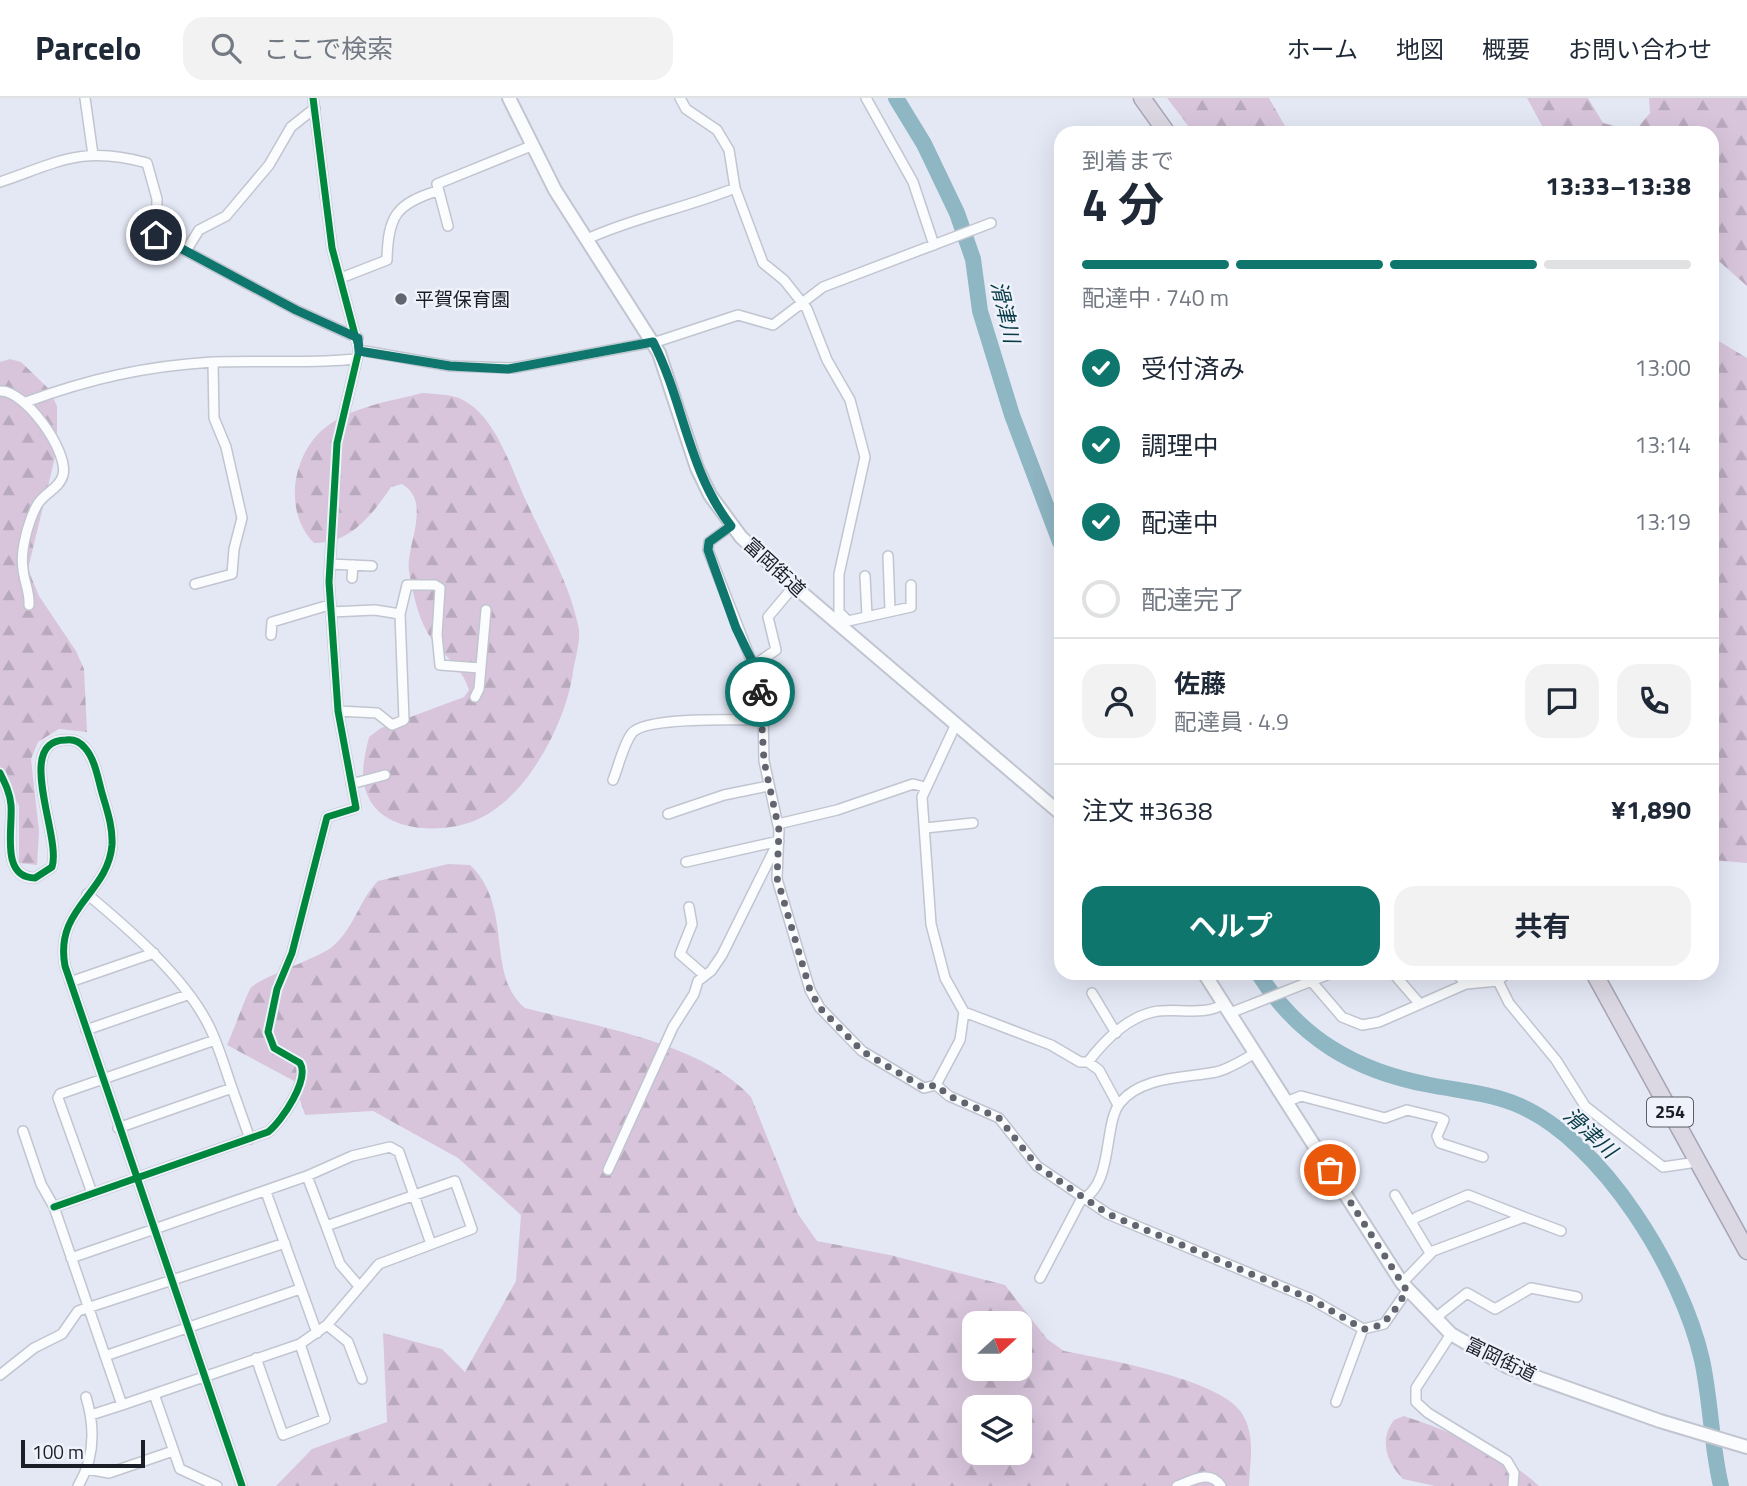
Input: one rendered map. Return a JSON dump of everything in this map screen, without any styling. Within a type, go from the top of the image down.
[{"type":"highway","points":[[1142,98],[1162,126]]},
{"type":"highway","name":"254","points":[[1598,980],[1747,1251]]},
{"type":"street","points":[[85,98],[93,155]]},
{"type":"street","name":"富岡街道","points":[[509,98],[531,146],[653,342],[697,468],[710,495],[731,526],[794,586],[840,620],[1054,808]]},
{"type":"street","points":[[680,98],[686,108],[717,130],[729,150],[735,188],[763,262],[784,280],[802,302],[814,324],[827,360],[849,400],[866,457],[839,574],[840,620],[848,621],[911,607],[911,585]]},
{"type":"street","points":[[866,98],[914,182],[936,244]]},
{"type":"street","points":[[186,251],[199,230],[226,216],[269,165],[291,127],[314,103]]},
{"type":"street","points":[[54,1207],[268,1132],[278,1123],[303,1081],[303,1068],[300,1063],[274,1048],[268,1032],[277,989],[292,953],[327,817],[356,808],[338,710],[330,609],[330,564],[336,451],[358,355],[358,338],[341,278],[324,193],[314,103]]},
{"type":"street","points":[[448,226],[437,184],[531,146]]},
{"type":"street","points":[[0,182],[44,167],[58,159],[93,155],[147,163],[157,199],[156,235],[296,310],[358,338]]},
{"type":"street","points":[[587,239],[634,219],[692,206],[735,188]]},
{"type":"street","points":[[341,278],[387,260],[393,218],[406,202],[437,191]]},
{"type":"street","points":[[26,402],[106,375],[213,362],[307,363],[358,355],[450,366],[508,369],[653,342],[738,315],[773,325],[823,286],[990,224]]},
{"type":"street","points":[[195,584],[232,574],[234,549],[242,527],[226,447],[214,418],[213,362]]},
{"type":"street","points":[[0,391],[8,391],[26,402],[53,440],[63,464],[58,484],[38,503],[29,527],[22,562],[30,591],[29,606]]},
{"type":"street","points":[[731,526],[709,542],[708,550],[744,646],[754,665],[763,720],[762,747],[778,824],[777,878],[781,901],[814,999],[870,1057],[894,1068],[924,1088],[936,1085],[960,1040],[964,1012],[946,978],[932,924],[922,797],[956,724]]},
{"type":"street","points":[[888,556],[890,611]]},
{"type":"street","points":[[330,564],[372,566]]},
{"type":"street","points":[[352,578],[353,565]]},
{"type":"street","points":[[865,576],[867,616]]},
{"type":"street","points":[[338,710],[377,713],[392,725],[404,720],[400,614],[407,585],[435,585],[441,593],[437,635],[440,665],[480,668]]},
{"type":"street","points":[[754,665],[776,650],[769,613],[794,586]]},
{"type":"street","points":[[271,635],[272,622],[330,609],[375,610],[400,614]]},
{"type":"street","points":[[475,697],[479,689],[486,611]]},
{"type":"street","points":[[613,780],[631,736],[639,728],[704,719],[763,720]]},
{"type":"street","points":[[0,773],[11,801],[10,858],[22,876],[35,878],[52,867],[56,851],[40,773],[42,754],[46,748],[61,740],[70,739],[85,747],[99,783],[110,824],[112,845],[105,869],[70,919],[63,941],[64,959],[101,1079],[242,1486]]},
{"type":"street","points":[[351,784],[385,775]]},
{"type":"street","points":[[778,824],[837,810],[914,784],[925,787]]},
{"type":"street","points":[[668,814],[723,795],[768,786]]},
{"type":"street","points":[[925,828],[973,823]]},
{"type":"street","points":[[686,862],[779,841]]},
{"type":"street","points":[[608,1170],[659,1054],[703,974],[711,971],[722,955],[779,841]]},
{"type":"street","points":[[87,894],[144,941],[209,1025],[250,1139]]},
{"type":"street","points":[[689,907],[692,924],[680,954],[703,974]]},
{"type":"street","points":[[70,982],[153,953]]},
{"type":"street","name":"富岡街道","points":[[1208,980],[1404,1287],[1451,1334],[1481,1354],[1508,1367],[1688,1430],[1747,1447]]},
{"type":"street","points":[[1088,1062],[1133,1020],[1154,1012],[1244,1006],[1317,980]]},
{"type":"street","points":[[1399,980],[1419,1003]]},
{"type":"street","points":[[1463,980],[1466,984]]},
{"type":"street","points":[[1310,983],[1342,1017],[1363,1025],[1466,984],[1498,981],[1509,1003],[1535,1032],[1591,1112],[1663,1167],[1698,1163]]},
{"type":"street","points":[[1092,993],[1116,1033]]},
{"type":"street","points":[[86,1030],[187,995]]},
{"type":"street","points":[[964,1012],[1051,1045],[1080,1062],[1088,1062],[1098,1070],[1118,1105]]},
{"type":"street","points":[[92,1194],[58,1098],[60,1094],[215,1040]]},
{"type":"street","points":[[1040,1278],[1081,1200],[1096,1186],[1106,1158],[1118,1105],[1129,1095],[1160,1080],[1219,1071],[1255,1053]]},
{"type":"street","points":[[936,1085],[949,1096],[999,1118],[1037,1166],[1108,1214],[1311,1299],[1363,1329],[1384,1324],[1404,1287],[1430,1253],[1524,1217]]},
{"type":"street","points":[[118,1128],[232,1088]]},
{"type":"street","points":[[1286,1102],[1301,1096],[1385,1118],[1407,1110],[1440,1118],[1444,1120],[1437,1136],[1440,1143],[1483,1157]]},
{"type":"street","points":[[23,1131],[41,1184],[54,1207],[122,1405]]},
{"type":"street","points":[[71,1258],[266,1192],[352,1156],[390,1147],[399,1152],[431,1244]]},
{"type":"street","points":[[307,1176],[340,1264],[359,1285]]},
{"type":"street","points":[[91,1415],[300,1344],[327,1325],[359,1285],[385,1261],[472,1229],[455,1181],[326,1226]]},
{"type":"street","points":[[266,1192],[317,1333]]},
{"type":"street","points":[[1395,1195],[1430,1253]]},
{"type":"street","points":[[1411,1222],[1468,1195],[1561,1231]]},
{"type":"street","points":[[0,1375],[34,1348],[62,1334],[78,1311],[285,1243]]},
{"type":"street","points":[[1434,1319],[1467,1293],[1495,1309],[1531,1288],[1577,1297]]},
{"type":"street","points":[[105,1356],[300,1289]]},
{"type":"street","points":[[327,1325],[348,1342],[362,1378]]},
{"type":"street","points":[[1336,1402],[1363,1329]]},
{"type":"street","points":[[1451,1334],[1416,1388],[1416,1402],[1428,1413],[1507,1461],[1514,1473],[1513,1486]]},
{"type":"street","points":[[256,1358],[283,1436],[326,1419],[300,1344]]},
{"type":"street","points":[[154,1394],[182,1471],[217,1486]]},
{"type":"street","points":[[78,1486],[87,1469],[92,1446],[91,1415],[86,1397]]},
{"type":"street","points":[[87,1469],[109,1474],[173,1451]]},
{"type":"street","points":[[1177,1486],[1206,1476],[1214,1478],[1221,1486]]},
{"type":"green space","points":[[1167,98],[1269,98],[1285,126],[1189,126]]},
{"type":"green space","points":[[1527,98],[1588,98],[1603,123],[1615,126],[1542,126]]},
{"type":"green space","points":[[1649,98],[1747,98],[1747,286],[1719,261],[1719,126],[1639,126],[1650,113]]},
{"type":"green space","points":[[1719,341],[1747,358],[1747,863],[1719,861]]},
{"type":"green space","points":[[10,359],[21,362],[49,389],[57,406],[57,449],[28,569],[39,596],[76,651],[84,669],[87,732],[59,729],[38,742],[31,759],[39,831],[37,865],[19,863],[19,806],[0,766],[0,362]]},
{"type":"green space","points":[[422,393],[459,398],[483,416],[493,429],[563,578],[579,630],[578,648],[562,714],[526,779],[493,811],[474,821],[445,828],[414,827],[385,816],[367,794],[363,772],[369,737],[381,728],[464,697],[469,690],[460,672],[426,630],[415,601],[409,561],[416,525],[416,502],[411,492],[402,484],[391,487],[359,526],[339,538],[314,543],[304,530],[295,498],[296,481],[307,449],[317,435],[330,424],[363,408]]},
{"type":"green space","points":[[448,864],[470,865],[492,900],[506,978],[513,994],[525,1008],[676,1049],[730,1078],[751,1097],[798,1214],[817,1241],[890,1255],[1005,1285],[1025,1311],[962,1311],[962,1381],[1032,1381],[1032,1320],[1047,1339],[1064,1351],[1186,1380],[1229,1400],[1241,1412],[1249,1429],[1249,1486],[276,1486],[312,1449],[387,1422],[383,1333],[442,1349],[465,1372],[516,1281],[521,1215],[458,1158],[373,1111],[305,1115],[294,1081],[227,1045],[250,989],[332,947],[346,932],[378,881]]},
{"type":"green space","points":[[1404,1416],[1458,1436],[1492,1453],[1539,1486],[1435,1486],[1403,1479],[1392,1465],[1386,1443],[1394,1420]]},
{"type":"waterway","name":"滑津川","points":[[896,98],[924,144],[957,213],[973,259],[980,311],[1012,415],[1054,526]]},
{"type":"waterway","name":"滑津川","points":[[1263,980],[1292,1016],[1331,1048],[1353,1061],[1403,1079],[1486,1095],[1518,1105],[1549,1123],[1580,1148],[1608,1178],[1657,1250],[1692,1325],[1705,1376],[1721,1486]]},
{"type":"cycle path","points":[[54,1207],[268,1132],[287,1110],[301,1079],[300,1063],[274,1048],[268,1032],[277,989],[292,953],[327,817],[356,808],[338,711],[329,582],[337,443],[359,350],[332,248],[313,98]]},
{"type":"cycle path","points":[[0,773],[10,801],[13,861],[24,876],[35,878],[52,867],[53,853],[43,792],[43,756],[51,744],[71,740],[83,746],[94,763],[112,832],[112,845],[101,876],[67,930],[64,946],[65,966],[242,1486]]},
{"type":"way so far","points":[[760,692],[763,712],[762,747],[779,830],[777,878],[781,901],[814,999],[862,1051],[924,1088],[936,1085],[941,1092],[999,1118],[1037,1166],[1108,1214],[1311,1299],[1363,1329],[1372,1329],[1384,1324],[1407,1291],[1330,1170]]},
{"type":"place","name":"平賀保育園","points":[[401,299]]},
{"type":"route","points":[[156,235],[296,310],[358,338],[359,351],[450,366],[508,369],[653,342],[697,468],[710,495],[731,526],[709,542],[708,550],[736,628],[754,665],[760,692]]}]
